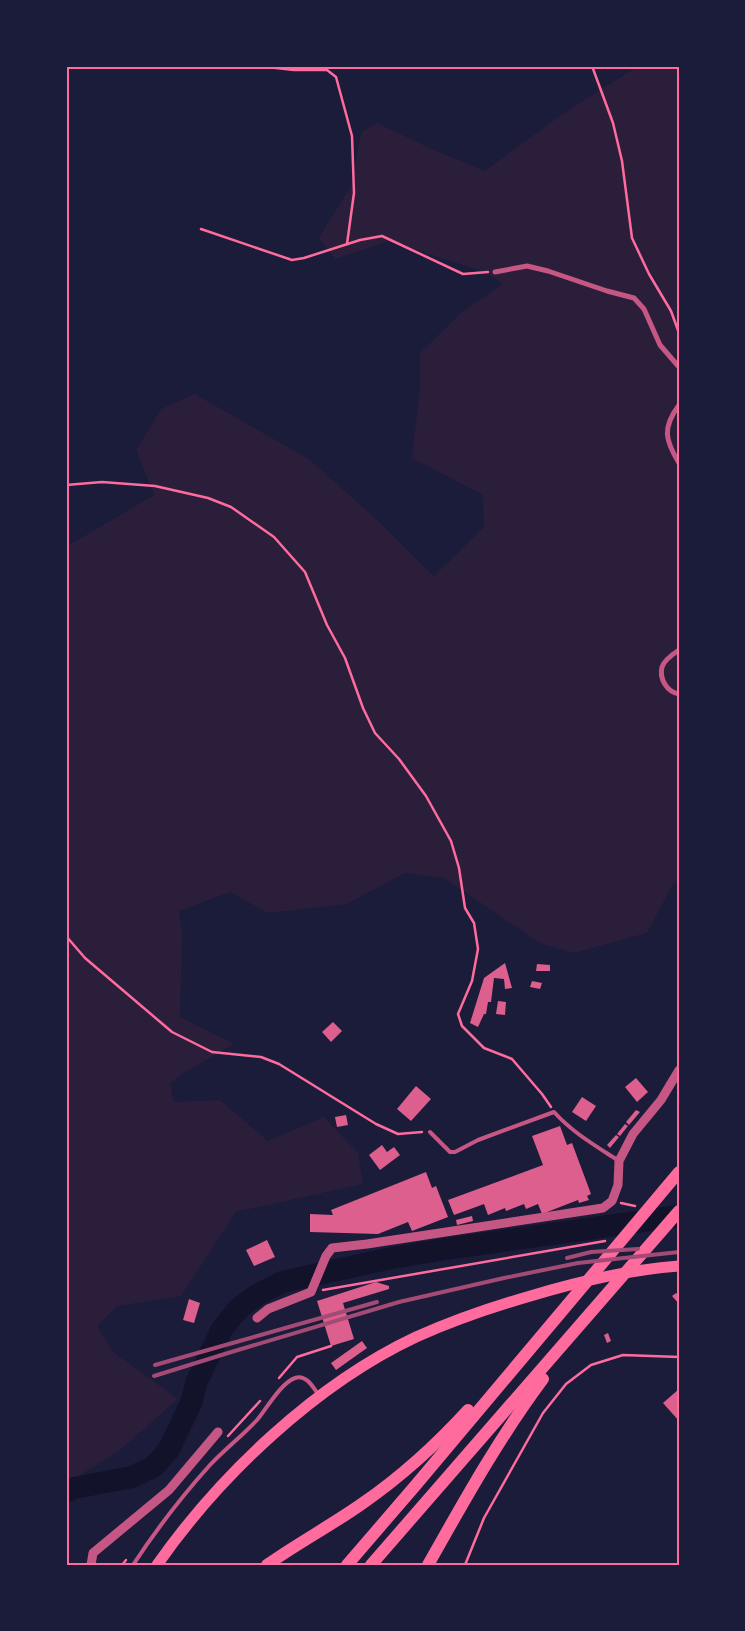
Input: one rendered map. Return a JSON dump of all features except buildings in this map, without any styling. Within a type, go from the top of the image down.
[{"type":"highway","points":[[347,1565],[679,1172]]},
{"type":"highway","points":[[371,1565],[679,1211]]},
{"type":"highway","points":[[156,1565],[175,1539],[214,1493],[274,1435],[320,1396],[381,1356],[448,1323],[556,1288],[606,1276],[651,1268],[679,1266]]},
{"type":"highway","points":[[428,1565],[476,1479],[503,1436],[598,1305]]},
{"type":"highway","points":[[267,1565],[361,1505],[408,1470],[448,1431],[562,1311]]},
{"type":"street","points":[[494,272],[527,266],[634,298],[644,309],[660,345],[679,366]]},
{"type":"street","points":[[679,406],[670,417],[666,428],[670,449],[679,463]]},
{"type":"street","points":[[679,650],[668,658],[662,666],[662,680],[672,693],[679,694]]},
{"type":"street","points":[[257,1318],[268,1309],[311,1292],[326,1256],[332,1248],[603,1208],[612,1201],[618,1185],[619,1161],[633,1134],[661,1100],[679,1070]]},
{"type":"street","points":[[91,1565],[93,1553],[169,1490],[222,1435]]},
{"type":"lane","points":[[430,1132],[450,1152],[456,1152],[478,1140],[554,1112],[583,1138],[619,1161]]},
{"type":"lane","points":[[133,1565],[175,1507],[211,1465],[261,1415],[285,1384],[296,1378],[306,1379],[320,1396]]},
{"type":"path","points":[[258,66],[294,70],[327,70],[336,77],[352,136],[354,193],[347,244]]},
{"type":"path","points":[[592,66],[612,123],[622,161],[632,238],[649,274],[671,312],[679,333]]},
{"type":"path","points":[[201,229],[292,260],[360,240],[382,236],[463,274],[494,272]]},
{"type":"path","points":[[66,485],[102,482],[154,486],[208,498],[230,507],[274,536],[305,572],[305,576],[345,658],[363,708],[375,733],[399,759],[426,796],[451,841],[459,868],[465,908],[474,923],[478,949],[472,981],[458,1014],[462,1026],[484,1048],[512,1059],[542,1094],[554,1112]]},
{"type":"path","points":[[66,936],[85,958],[172,1032],[212,1052],[261,1057],[279,1064],[376,1124],[398,1134],[430,1132]]},
{"type":"path","points":[[311,1292],[611,1240]]},
{"type":"path","points":[[274,1385],[298,1357],[331,1346]]},
{"type":"path","points":[[465,1565],[484,1518],[543,1413],[566,1384],[591,1365],[623,1355],[679,1357]]},
{"type":"path","points":[[222,1435],[262,1399]]},
{"type":"shaded area","points":[[638,66],[679,66],[679,882],[673,884],[647,933],[574,953],[540,943],[444,878],[405,873],[347,904],[268,913],[230,892],[179,911],[182,933],[180,1017],[234,1044],[185,1072],[170,1083],[174,1102],[220,1100],[268,1141],[324,1117],[358,1153],[363,1184],[236,1212],[181,1296],[117,1306],[97,1326],[113,1352],[178,1399],[119,1451],[66,1484],[66,547],[154,495],[136,450],[161,409],[195,394],[309,459],[376,519],[434,576],[484,527],[483,495],[412,458],[420,388],[420,353],[462,312],[503,284],[485,272],[389,241],[335,259],[319,238],[352,184],[361,132],[377,123],[485,171],[564,113]]},
{"type":"waterway","points":[[66,1492],[74,1488],[132,1477],[153,1467],[168,1451],[192,1401],[196,1383],[222,1329],[239,1308],[257,1295],[282,1282],[392,1258],[445,1249],[679,1216]]},
{"type":"railway","points":[[567,1258],[591,1252],[638,1249]]},
{"type":"railway","points":[[154,1376],[399,1302],[578,1263],[679,1252]]},
{"type":"railway","points":[[155,1365],[377,1302]]}]
